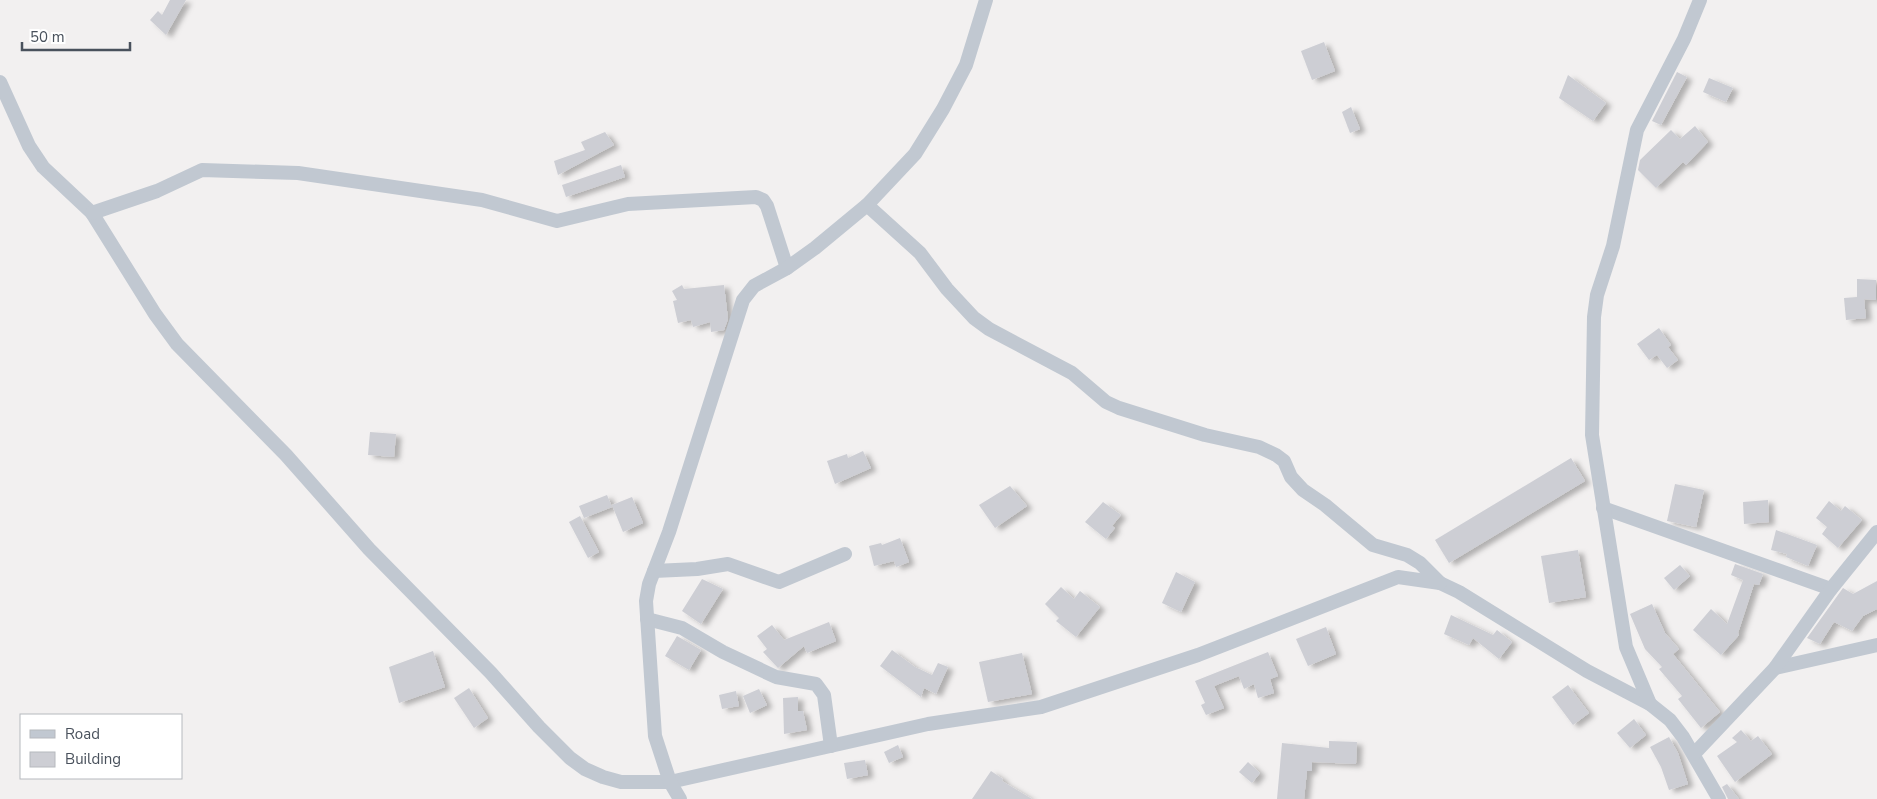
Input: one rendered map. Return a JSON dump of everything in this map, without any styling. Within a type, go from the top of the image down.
[{"type":"street","points":[[680,799],[670,782],[656,736],[646,602],[654,571],[743,300],[754,286],[787,268],[867,206],[915,154],[944,109],[966,65],[986,0]]},
{"type":"street","points":[[1650,704],[1626,647],[1592,435],[1594,317],[1597,296],[1613,246],[1637,130],[1684,39],[1700,0]]},
{"type":"street","points":[[0,82],[29,146],[42,167],[92,213],[109,237],[155,314],[177,344],[286,455],[369,549],[484,666],[570,758],[585,769],[621,782],[670,782],[928,724],[1041,707],[1198,655],[1398,577],[1420,563]]},
{"type":"street","points":[[92,213],[157,191],[202,170],[298,173],[482,200],[556,221],[628,204],[756,197],[763,200],[767,206],[787,268]]},
{"type":"street","points":[[867,206],[920,253],[947,289],[974,318],[990,329],[1072,373],[1106,402],[1118,408],[1205,434],[1259,447],[1276,455],[1284,461],[1291,477],[1303,490],[1325,505],[1373,545],[1407,555],[1420,563],[1440,583]]},
{"type":"street","points":[[1603,508],[1831,589]]},
{"type":"street","points":[[1694,754],[1775,668],[1831,589],[1877,532]]},
{"type":"street","points":[[654,571],[697,569],[728,564],[779,582],[845,554]]},
{"type":"street","points":[[1398,577],[1440,583],[1459,592],[1587,671],[1650,704],[1670,720],[1694,754],[1719,799]]},
{"type":"street","points":[[647,619],[682,628],[723,652],[776,677],[816,684],[824,695],[831,746]]},
{"type":"street","points":[[1775,668],[1877,645]]},
{"type":"building","points":[[170,0],[186,0],[166,35],[150,20],[158,11],[162,15]]},
{"type":"building","points":[[1324,42],[1335,71],[1312,80],[1301,51]]},
{"type":"building","points":[[1677,72],[1687,77],[1661,125],[1652,121]]},
{"type":"building","points":[[1568,75],[1606,103],[1593,121],[1559,98]]},
{"type":"building","points":[[1709,78],[1733,88],[1726,102],[1703,92]]},
{"type":"building","points":[[1351,107],[1360,129],[1350,133],[1342,112]]},
{"type":"building","points":[[1695,126],[1708,142],[1686,165],[1683,162],[1656,188],[1638,170],[1640,160],[1671,130],[1680,139]]},
{"type":"building","points":[[605,132],[614,145],[558,175],[554,161],[585,150],[581,142]]},
{"type":"building","points":[[621,165],[625,177],[566,197],[562,185]]},
{"type":"building","points":[[1857,279],[1876,280],[1876,300],[1864,299],[1866,318],[1846,320],[1844,298],[1857,297]]},
{"type":"building","points":[[682,285],[684,289],[724,285],[728,319],[724,330],[711,332],[710,322],[693,327],[691,320],[678,323],[673,301],[677,300],[672,291]]},
{"type":"building","points":[[1659,328],[1671,345],[1668,347],[1678,360],[1667,368],[1657,355],[1649,360],[1637,344]]},
{"type":"building","points":[[370,432],[396,434],[394,457],[368,455]]},
{"type":"building","points":[[863,451],[871,468],[835,484],[827,461],[847,454],[848,458]]},
{"type":"building","points":[[1571,458],[1585,481],[1449,563],[1435,540]]},
{"type":"building","points":[[1675,484],[1704,490],[1696,527],[1667,521]]},
{"type":"building","points":[[1010,486],[1027,506],[995,528],[979,505]]},
{"type":"building","points":[[607,495],[612,507],[584,518],[579,506]]},
{"type":"building","points":[[632,497],[643,523],[623,532],[612,505]]},
{"type":"building","points":[[1768,500],[1769,522],[1744,524],[1743,502]]},
{"type":"building","points":[[1829,501],[1841,511],[1845,506],[1862,520],[1838,548],[1822,534],[1827,527],[1816,518]]},
{"type":"building","points":[[1103,502],[1121,515],[1112,526],[1115,528],[1106,539],[1085,522]]},
{"type":"building","points":[[580,516],[599,552],[588,558],[569,522]]},
{"type":"building","points":[[1776,530],[1817,545],[1808,566],[1786,557],[1787,554],[1771,550]]},
{"type":"building","points":[[900,538],[909,562],[896,567],[894,561],[874,566],[869,546],[881,543],[882,545]]},
{"type":"building","points":[[1578,550],[1586,597],[1549,603],[1541,556]]},
{"type":"building","points":[[1735,564],[1763,574],[1759,585],[1754,584],[1738,633],[1739,635],[1721,655],[1693,630],[1711,609],[1727,624],[1743,580],[1731,575]]},
{"type":"building","points":[[1680,565],[1690,576],[1674,590],[1664,578]]},
{"type":"building","points":[[1176,572],[1195,582],[1181,612],[1162,603]]},
{"type":"building","points":[[702,579],[723,589],[701,624],[682,611]]},
{"type":"building","points":[[1877,581],[1877,609],[1863,616],[1852,631],[1834,622],[1820,644],[1807,638],[1843,588],[1853,594]]},
{"type":"building","points":[[1061,587],[1074,599],[1080,591],[1100,607],[1076,637],[1056,621],[1059,618],[1045,604]]},
{"type":"building","points":[[1652,604],[1665,633],[1679,649],[1673,654],[1720,712],[1701,728],[1678,699],[1682,696],[1659,669],[1662,667],[1645,649],[1630,614]]},
{"type":"building","points":[[1451,615],[1493,635],[1497,630],[1512,642],[1499,659],[1473,638],[1469,645],[1444,634]]},
{"type":"building","points":[[829,622],[836,641],[807,653],[804,646],[778,668],[763,652],[767,649],[757,636],[772,625],[784,640]]},
{"type":"building","points":[[1326,627],[1336,654],[1308,666],[1296,639]]},
{"type":"building","points":[[677,636],[701,650],[689,670],[665,656]]},
{"type":"building","points":[[892,650],[915,667],[932,675],[938,663],[948,667],[936,694],[924,688],[921,697],[880,666]]},
{"type":"building","points":[[433,651],[445,687],[399,703],[389,667]]},
{"type":"building","points":[[1268,652],[1278,676],[1270,679],[1274,693],[1258,698],[1254,684],[1244,689],[1239,676],[1214,686],[1224,708],[1206,715],[1201,705],[1205,703],[1195,681]]},
{"type":"building","points":[[1022,653],[1032,694],[988,702],[979,662]]},
{"type":"building","points":[[1568,685],[1589,713],[1573,725],[1552,697]]},
{"type":"building","points":[[469,688],[488,718],[474,728],[454,698]]},
{"type":"building","points":[[759,689],[767,705],[750,713],[743,696]]},
{"type":"building","points":[[736,691],[739,706],[722,709],[719,695]]},
{"type":"building","points":[[798,697],[798,711],[803,711],[807,730],[784,734],[783,698]]},
{"type":"building","points":[[1634,719],[1646,735],[1630,748],[1617,733]]},
{"type":"building","points":[[1741,730],[1751,741],[1758,736],[1772,754],[1735,782],[1717,756],[1737,742],[1732,738]]},
{"type":"building","points":[[1669,737],[1678,753],[1688,784],[1669,790],[1661,767],[1650,747]]},
{"type":"building","points":[[1329,741],[1357,742],[1356,764],[1312,762],[1312,771],[1307,771],[1304,799],[1277,799],[1282,743],[1329,748]]},
{"type":"building","points":[[898,745],[903,757],[889,763],[884,752]]},
{"type":"building","points":[[865,760],[868,775],[847,779],[844,763]]},
{"type":"building","points":[[1248,762],[1260,773],[1252,783],[1239,772]]},
{"type":"building","points":[[991,771],[1003,779],[1002,781],[1032,799],[972,799]]},
{"type":"building","points":[[1727,784],[1739,799],[1728,799],[1722,787]]}]
